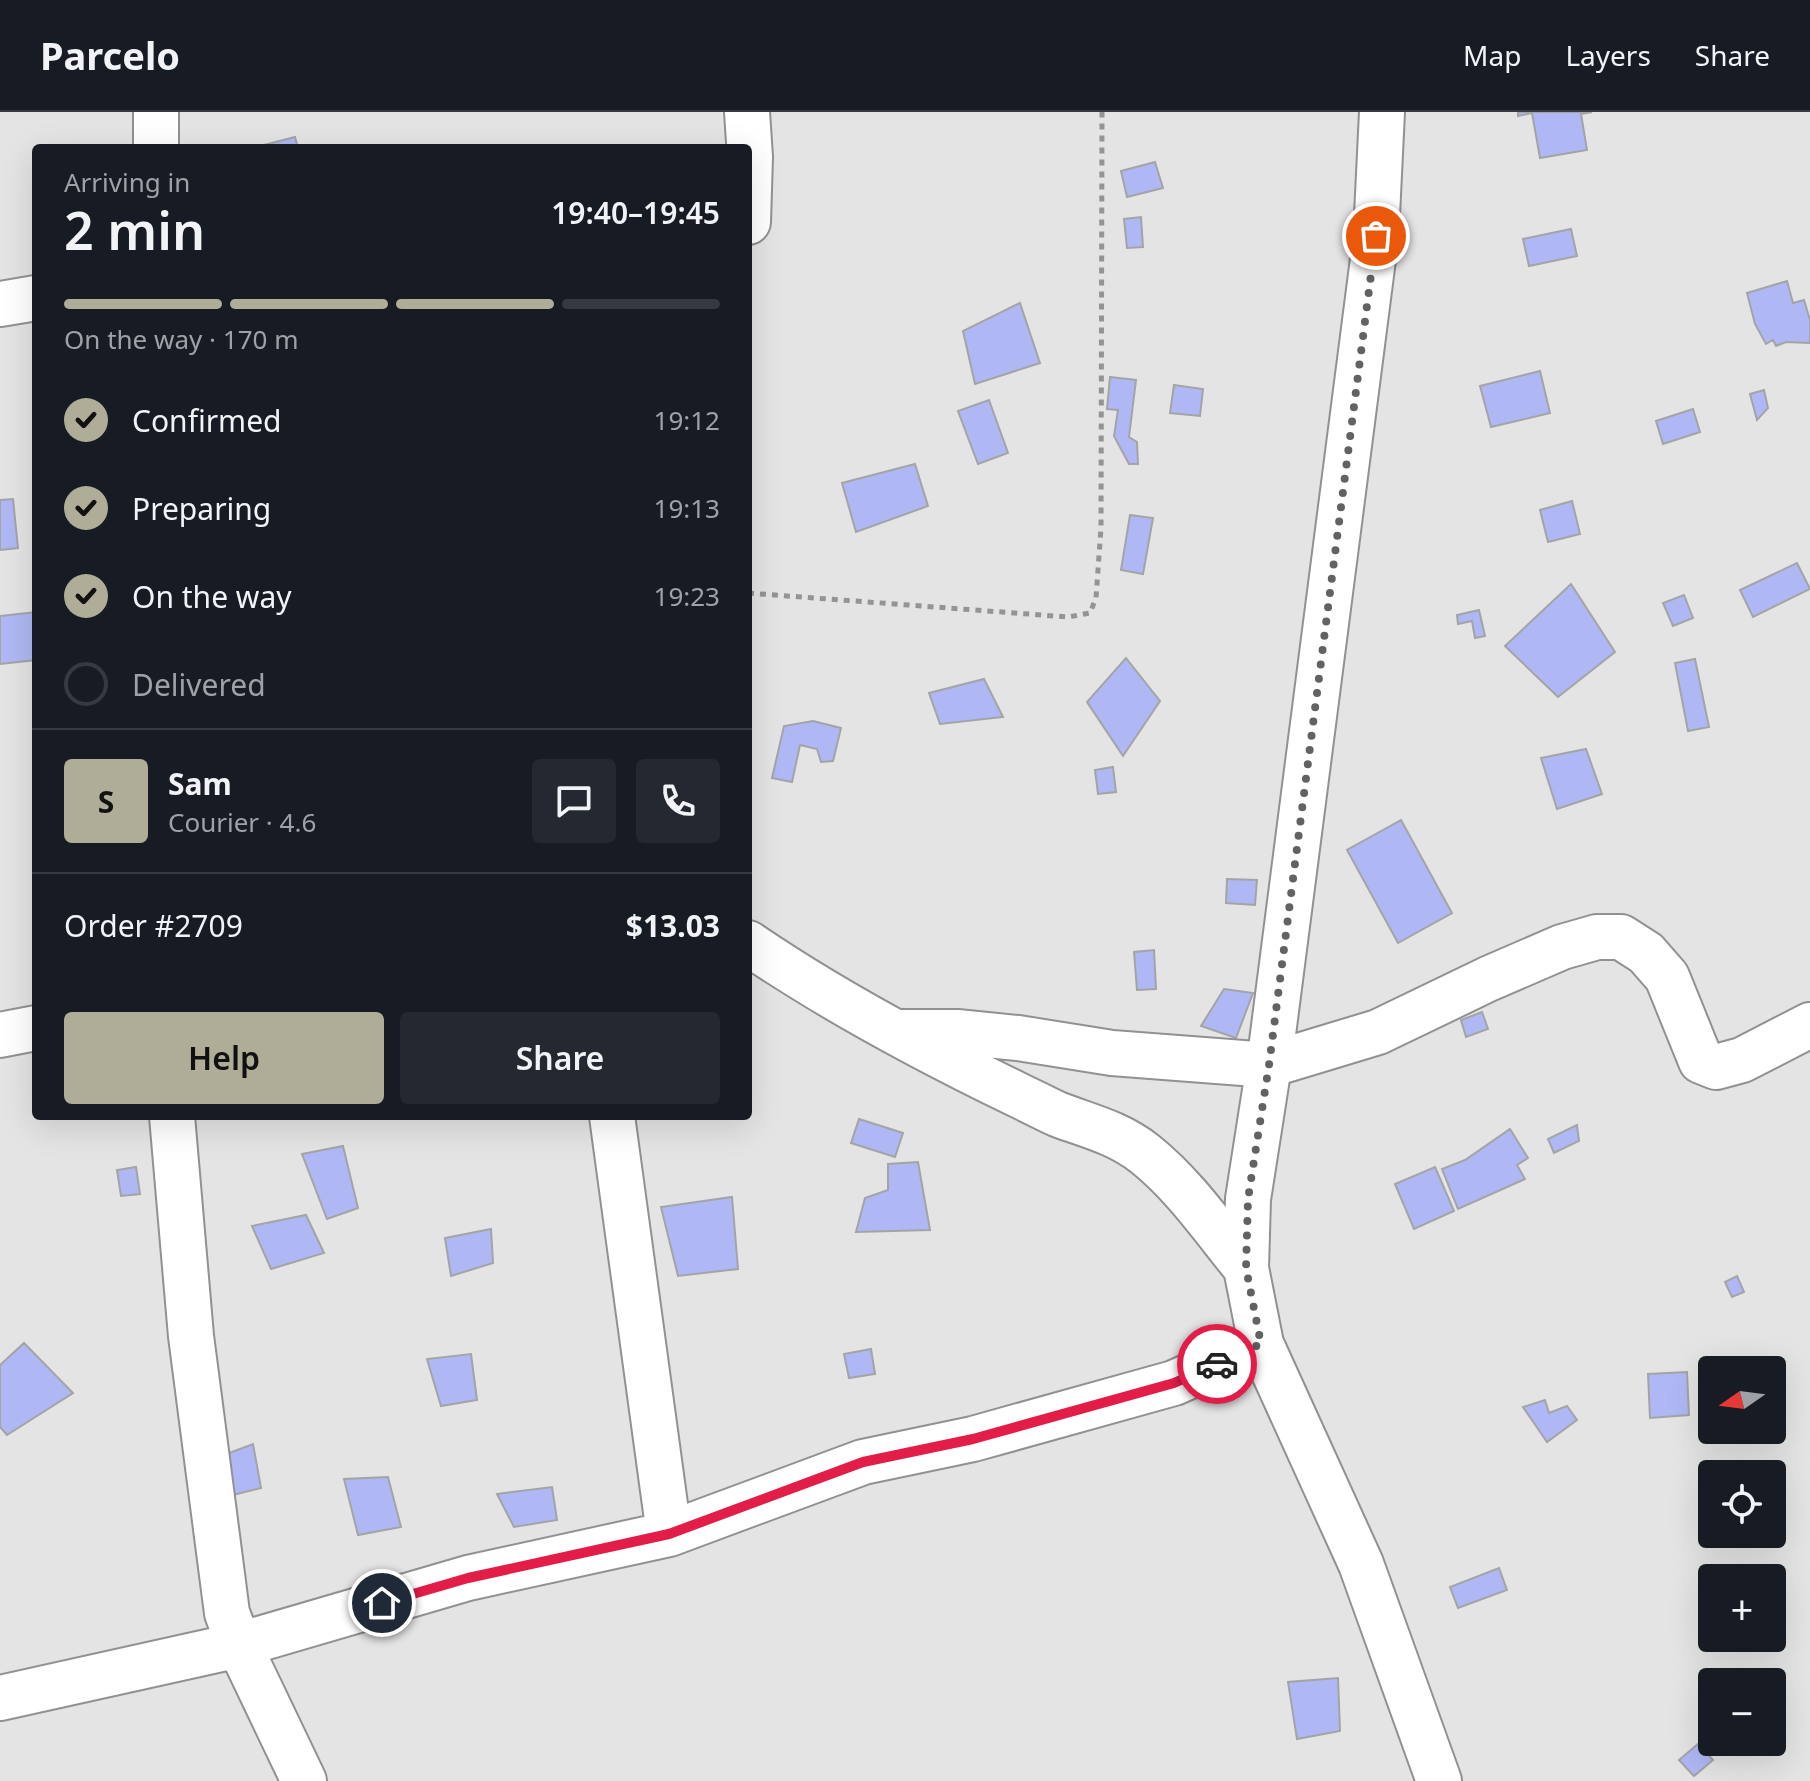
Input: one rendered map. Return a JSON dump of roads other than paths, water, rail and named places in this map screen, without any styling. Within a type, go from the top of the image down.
[{"type":"street","points":[[156,112],[156,144]]},
{"type":"street","points":[[747,112],[748,144]]},
{"type":"street","points":[[1382,112],[1376,236],[1269,1065],[1248,1199],[1246,1268],[1261,1344],[1361,1564],[1439,1781]]},
{"type":"street","points":[[0,304],[32,299]]},
{"type":"street","points":[[895,1032],[957,1032],[1112,1053],[1269,1065],[1378,1032],[1549,952],[1597,937],[1621,937],[1646,953],[1667,977],[1701,1061],[1716,1067],[1742,1060],[1810,1025]]},
{"type":"street","points":[[752,946],[796,976],[939,1057],[1056,1113],[1123,1139],[1172,1177],[1246,1268]]},
{"type":"street","points":[[0,1035],[32,1029]]},
{"type":"street","points":[[172,1120],[191,1336],[227,1613],[239,1645],[304,1781]]},
{"type":"street","points":[[613,1120],[669,1534]]},
{"type":"street","points":[[0,1698],[239,1645],[468,1578],[669,1534],[863,1462],[973,1439],[1174,1383],[1261,1344]]}]
